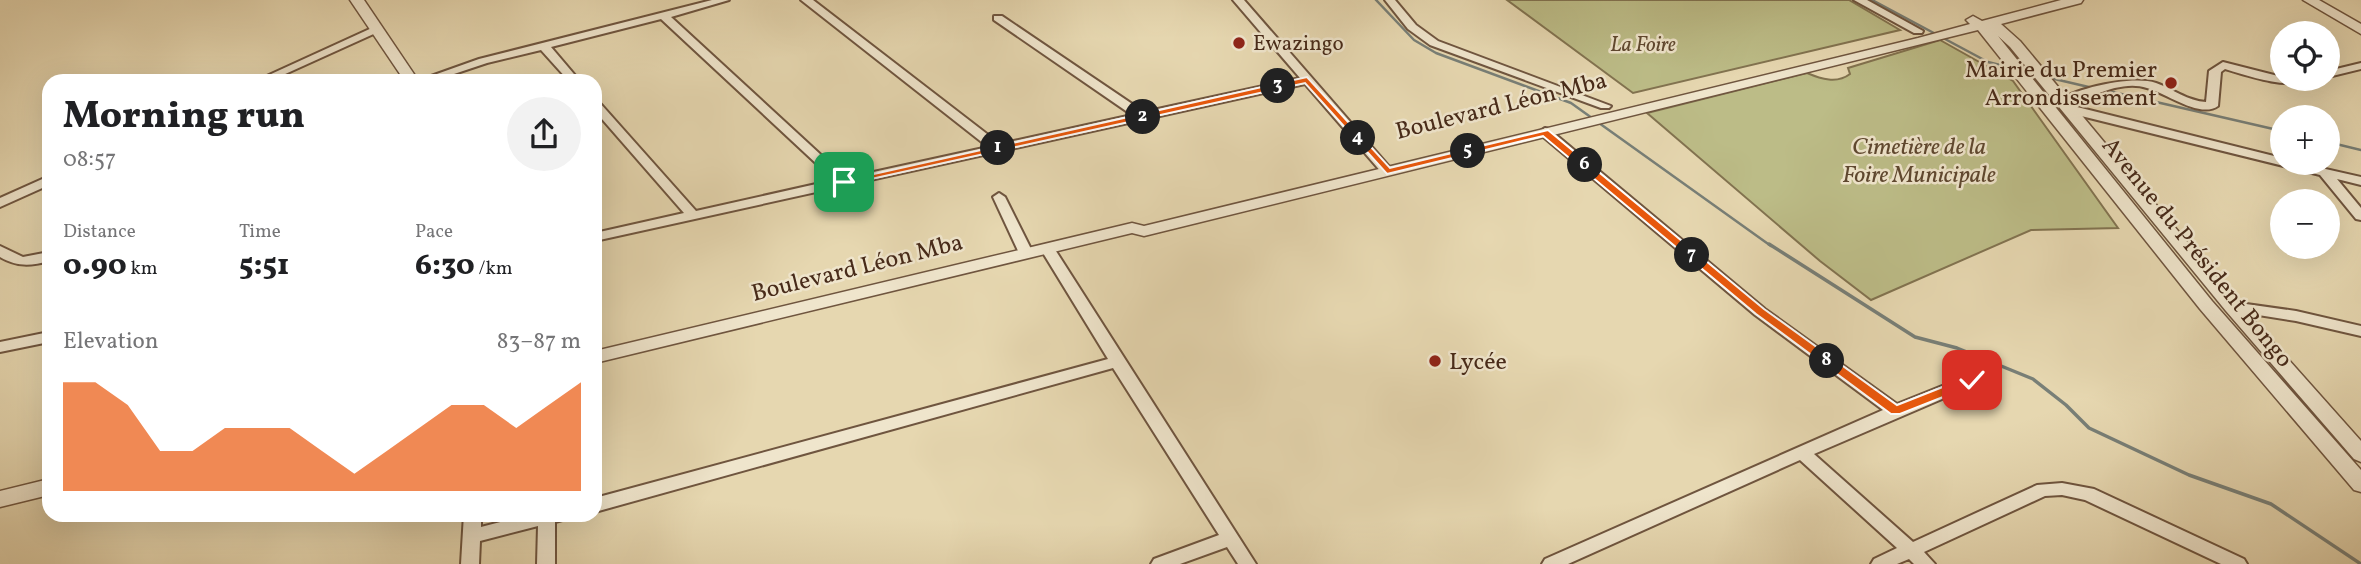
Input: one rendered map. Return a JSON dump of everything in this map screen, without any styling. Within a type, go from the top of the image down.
[{"type":"street","points":[[357,0],[374,30],[407,74]]},
{"type":"street","points":[[444,74],[483,61],[724,0]]},
{"type":"street","points":[[806,0],[997,148]]},
{"type":"street","points":[[1238,0],[1383,166]]},
{"type":"street","points":[[1390,0],[1412,27],[1434,43],[1605,106]]},
{"type":"street","points":[[1859,0],[1935,32],[1977,35],[1996,42]]},
{"type":"street","name":"Boulevard Léon Mba","points":[[1383,166],[1605,106],[1935,32],[2049,0]]},
{"type":"street","name":"Boulevard Léon Mba","points":[[602,356],[1132,228],[1138,222],[1545,132],[1935,32],[2076,0]]},
{"type":"street","points":[[2310,0],[2361,30]]},
{"type":"street","points":[[664,16],[844,182]]},
{"type":"street","points":[[998,18],[1143,117]]},
{"type":"street","points":[[2006,18],[2003,26],[2015,44]]},
{"type":"street","name":"Avenue du Président Bongo","points":[[1981,21],[1996,42],[2066,106],[2232,307],[2360,452]]},
{"type":"street","name":"Avenue du Président Bongo","points":[[1981,21],[2015,44],[2029,72],[2206,305],[2361,484]]},
{"type":"street","points":[[277,74],[374,30]]},
{"type":"street","points":[[544,46],[569,74]]},
{"type":"street","points":[[2066,106],[2095,92],[2131,82],[2147,84],[2202,106],[2212,106],[2215,71],[2223,65],[2270,78]]},
{"type":"street","points":[[2340,71],[2361,66]]},
{"type":"street","points":[[602,235],[1307,80]]},
{"type":"street","points":[[2066,106],[2270,159]]},
{"type":"street","points":[[602,112],[692,214]]},
{"type":"street","points":[[1545,132],[1760,312],[1895,411]]},
{"type":"street","points":[[2327,175],[2361,216]]},
{"type":"street","points":[[2336,175],[2361,181]]},
{"type":"street","points":[[0,203],[42,183]]},
{"type":"street","points":[[999,197],[1026,253]]},
{"type":"street","points":[[1047,248],[1247,564]]},
{"type":"street","points":[[0,250],[13,261],[42,258]]},
{"type":"street","points":[[2232,307],[2296,316],[2361,331]]},
{"type":"street","points":[[0,347],[42,338]]},
{"type":"street","points":[[602,503],[1117,362]]},
{"type":"street","points":[[1551,564],[1895,411],[1972,380]]},
{"type":"street","points":[[1802,453],[1926,564]]},
{"type":"street","points":[[0,499],[42,489]]},
{"type":"street","points":[[1881,564],[2043,490],[2062,489],[2088,494],[2228,562]]},
{"type":"street","points":[[470,564],[473,522]]},
{"type":"street","points":[[473,536],[530,522]]},
{"type":"street","points":[[546,564],[553,522]]},
{"type":"street","points":[[1160,564],[1231,538]]},
{"type":"green space","name":"La Foire","points":[[1507,0],[1849,0],[1900,30],[1633,93]]},
{"type":"green space","name":"Cimetière de la Foire Municipale","points":[[1940,40],[2013,81],[2118,228],[2031,230],[1871,300],[1820,261],[1647,113],[1807,73],[1823,79],[1840,79],[1850,74],[1848,68]]},
{"type":"waterway","points":[[1376,0],[1414,40],[1436,53],[1571,103],[1771,246]]},
{"type":"waterway","points":[[1872,0],[1988,62],[2012,68]]},
{"type":"waterway","points":[[2046,77],[2093,88]]},
{"type":"waterway","points":[[2104,90],[2270,128]]},
{"type":"waterway","points":[[2340,145],[2361,150]]},
{"type":"waterway","points":[[1769,244],[1915,337],[1957,348],[2033,379],[2066,405],[2089,428],[2189,475],[2271,504],[2361,564]]},
{"type":"place","name":"Ewazingo","points":[[1239,43]]},
{"type":"place","name":"Mairie du Premier Arrondissement","points":[[2171,83]]},
{"type":"place","name":"Lycée","points":[[1435,361]]},
{"type":"route","points":[[844,182],[1307,80],[1387,171],[1545,132],[1760,312],[1895,411],[1972,380]]}]
